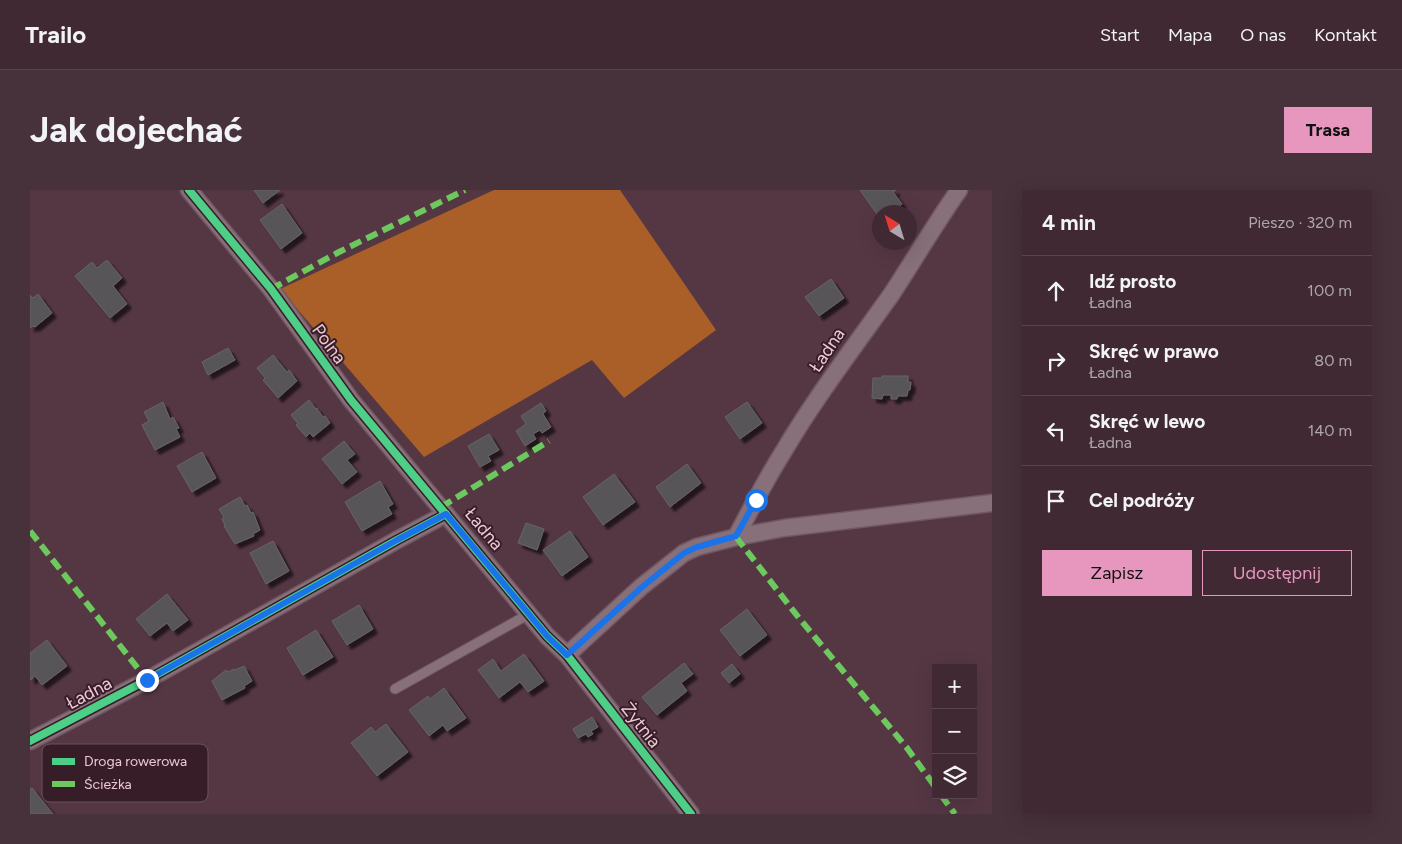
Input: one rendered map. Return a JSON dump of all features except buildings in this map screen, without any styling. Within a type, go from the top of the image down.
[{"type":"street","name":"Polna","points":[[189,190],[271,289],[351,400],[446,514]]},
{"type":"street","name":"Ładna","points":[[736,536],[781,454],[959,190]]},
{"type":"street","points":[[567,655],[642,587],[684,553],[697,547],[736,536],[846,519],[992,503]]},
{"type":"street","name":"Ładna","points":[[30,741],[155,675],[381,548],[446,514],[547,636],[567,655]]},
{"type":"street","name":"Żytnia","points":[[567,655],[691,814]]},
{"type":"lane","points":[[395,689],[529,614]]},
{"type":"shaded area","points":[[494,190],[620,190],[716,330],[624,398],[592,360],[424,457],[280,289]]},
{"type":"marked path","points":[[271,289],[339,252],[465,190]]},
{"type":"marked path","points":[[441,507],[549,441]]},
{"type":"marked path","points":[[30,531],[147,680]]},
{"type":"marked path","points":[[736,537],[799,618],[907,748],[932,782]]},
{"type":"marked path","points":[[944,799],[955,814]]},
{"type":"cycle path","points":[[189,190],[271,289],[351,400],[547,636],[567,655],[691,814]]},
{"type":"cycle path","points":[[30,741],[147,680],[446,514]]},
{"type":"route","points":[[147,680],[341,570],[446,514],[547,636],[567,655],[642,587],[684,553],[697,547],[736,536],[756,500]]}]
